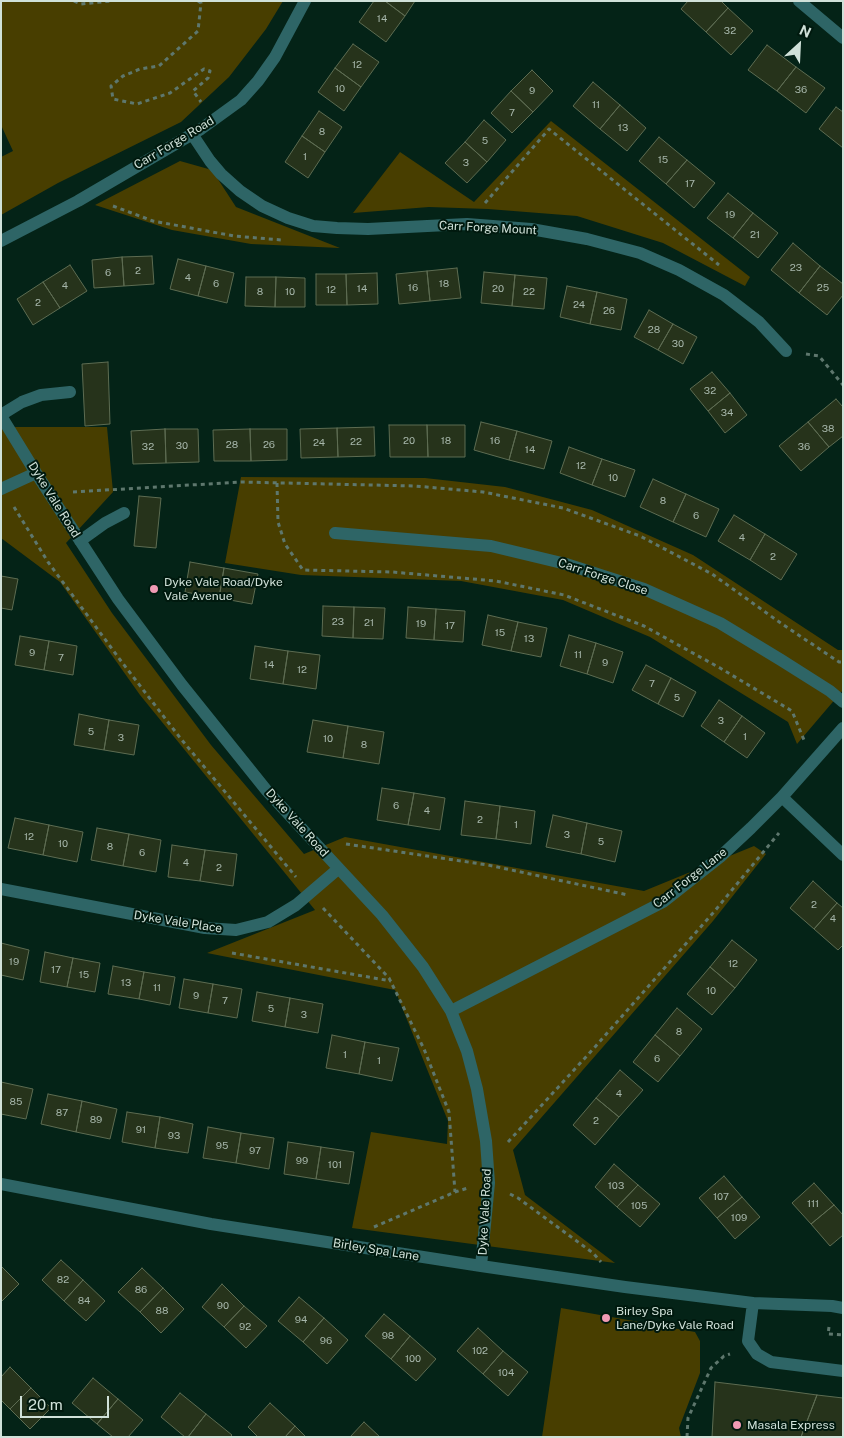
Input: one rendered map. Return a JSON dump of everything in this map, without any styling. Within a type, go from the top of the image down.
[{"type":"street","name":"Carr Forge Road","points":[[1,241],[86,196],[192,134],[241,100],[258,81],[275,57],[305,1]]},
{"type":"street","points":[[799,1],[843,38]]},
{"type":"street","name":"Carr Forge Mount","points":[[192,134],[210,161],[240,191],[262,206],[288,218],[313,226],[337,228],[467,224],[540,230],[587,239],[640,253],[679,270],[724,295],[759,322],[786,350]]},
{"type":"street","points":[[1,415],[22,402],[41,395],[70,392]]},
{"type":"street","name":"Dyke Vale Road","points":[[1,415],[36,473],[118,599],[182,685],[267,791],[382,915],[417,959],[451,1012],[467,1051],[477,1089],[486,1141],[489,1183],[482,1266]]},
{"type":"street","points":[[2,489],[36,473]]},
{"type":"street","points":[[80,541],[124,512]]},
{"type":"street","name":"Carr Forge Close","points":[[335,533],[491,546],[566,564],[644,588],[720,623],[797,670],[843,702]]},
{"type":"street","name":"Carr Forge Lane","points":[[451,1012],[663,902],[720,857],[782,797],[843,728]]},
{"type":"street","points":[[782,797],[843,855]]},
{"type":"street","name":"Dyke Vale Place","points":[[1,889],[204,928],[236,930],[268,922],[296,905],[338,869]]},
{"type":"street","name":"Birley Spa Lane","points":[[1,1184],[211,1224],[482,1266],[625,1287],[754,1303],[843,1308]]},
{"type":"street","points":[[754,1303],[748,1341],[757,1354],[771,1362],[843,1371]]},
{"type":"path","points":[[74,1],[81,4],[111,1]]},
{"type":"path","points":[[198,1],[201,3],[198,31],[159,66],[140,69],[123,76],[111,86],[114,99],[137,104],[170,93],[204,69],[210,71],[208,78],[193,91],[215,118]]},
{"type":"path","points":[[467,224],[549,129],[724,270]]},
{"type":"path","points":[[86,196],[153,221],[234,236],[289,240]]},
{"type":"path","points":[[786,350],[820,356],[843,385]]},
{"type":"path","points":[[277,483],[278,522],[285,544],[303,570],[392,572],[496,581],[564,595],[644,626],[720,668],[792,712],[814,762]]},
{"type":"path","points":[[2,489],[48,562],[181,739],[310,894],[390,978],[424,1049],[449,1112],[455,1192]]},
{"type":"path","points":[[488,1165],[700,928],[797,812]]},
{"type":"path","points":[[310,838],[488,865],[663,902]]},
{"type":"path","points":[[230,953],[391,982]]},
{"type":"path","points":[[373,1228],[455,1192],[489,1183],[518,1198],[593,1253],[625,1287]]},
{"type":"path","points":[[687,1437],[688,1418],[711,1368],[724,1356],[738,1351],[757,1354]]},
{"type":"shaded area","points":[[1,1],[283,1],[266,29],[229,77],[181,122],[58,183],[1,215],[1,157],[13,151],[1,125]]},
{"type":"shaded area","points":[[551,121],[750,277],[745,286],[663,243],[577,216],[488,209],[429,207],[353,213],[400,152],[474,202]]},
{"type":"shaded area","points":[[180,161],[212,170],[236,207],[340,248],[251,244],[172,230],[95,205]]},
{"type":"shaded area","points":[[1,427],[107,427],[113,492],[66,543],[112,613],[211,745],[304,854],[345,837],[644,891],[754,846],[766,854],[713,921],[513,1150],[525,1195],[615,1263],[352,1228],[371,1132],[447,1144],[448,1121],[395,990],[207,953],[315,910],[140,695],[60,582],[1,538]]},
{"type":"shaded area","points":[[241,477],[425,478],[505,487],[592,510],[693,555],[838,650],[843,650],[843,690],[797,744],[788,722],[650,637],[563,600],[461,581],[301,575],[225,563]]},
{"type":"shaded area","points":[[561,1308],[695,1332],[700,1341],[700,1373],[679,1428],[681,1437],[542,1437]]},
{"type":"building","points":[[374,1],[385,1],[405,16],[386,42],[359,22]]},
{"type":"building","points":[[385,1],[415,1],[405,16]]},
{"type":"building","points":[[688,1],[721,1],[728,8],[706,32],[681,9]]},
{"type":"building","points":[[728,8],[753,31],[731,55],[706,32]]},
{"type":"building","points":[[353,44],[379,62],[361,87],[335,68]]},
{"type":"building","points":[[767,45],[796,67],[777,91],[748,70]]},
{"type":"building","points":[[796,67],[825,88],[806,113],[777,91]]},
{"type":"building","points":[[335,68],[361,87],[344,111],[318,92]]},
{"type":"building","points":[[532,70],[553,91],[533,112],[511,91]]},
{"type":"building","points":[[593,82],[620,105],[600,129],[573,106]]},
{"type":"building","points":[[511,91],[533,112],[512,133],[491,113]]},
{"type":"building","points":[[620,105],[646,128],[627,151],[600,129]]},
{"type":"building","points":[[836,107],[843,112],[843,148],[819,129]]},
{"type":"building","points":[[319,111],[342,127],[325,152],[302,136]]},
{"type":"building","points":[[484,120],[506,140],[487,162],[465,142]]},
{"type":"building","points":[[302,136],[325,152],[308,178],[285,162]]},
{"type":"building","points":[[659,137],[687,160],[666,184],[639,161]]},
{"type":"building","points":[[465,142],[487,162],[467,183],[445,163]]},
{"type":"building","points":[[687,160],[715,183],[694,208],[666,184]]},
{"type":"building","points":[[728,193],[753,213],[733,238],[707,218]]},
{"type":"building","points":[[753,213],[778,233],[758,258],[733,238]]},
{"type":"building","points":[[793,243],[820,266],[799,293],[771,270]]},
{"type":"building","points":[[152,256],[154,284],[124,286],[122,257]]},
{"type":"building","points":[[122,257],[124,286],[94,288],[92,260]]},
{"type":"building","points":[[178,259],[206,266],[198,296],[170,289]]},
{"type":"building","points":[[70,265],[87,291],[60,308],[43,282]]},
{"type":"building","points":[[206,266],[234,273],[227,303],[198,296]]},
{"type":"building","points":[[820,266],[843,284],[843,295],[827,315],[799,293]]},
{"type":"building","points":[[457,268],[461,298],[430,301],[427,271]]},
{"type":"building","points":[[427,271],[430,301],[399,304],[396,274]]},
{"type":"building","points":[[484,272],[515,275],[512,306],[481,303]]},
{"type":"building","points":[[377,273],[378,304],[347,305],[346,274]]},
{"type":"building","points":[[316,274],[346,274],[347,305],[316,305]]},
{"type":"building","points":[[515,275],[547,278],[544,309],[512,306]]},
{"type":"building","points":[[246,277],[276,277],[275,307],[245,306]]},
{"type":"building","points":[[276,277],[305,278],[305,307],[275,307]]},
{"type":"building","points":[[43,282],[60,308],[33,325],[17,299]]},
{"type":"building","points":[[567,286],[597,292],[590,324],[560,317]]},
{"type":"building","points":[[597,292],[627,299],[621,330],[590,324]]},
{"type":"building","points":[[649,310],[673,324],[658,350],[634,337]]},
{"type":"building","points":[[673,324],[697,337],[683,364],[658,350]]},
{"type":"building","points":[[108,362],[110,424],[85,426],[82,364]]},
{"type":"building","points":[[712,372],[730,393],[708,411],[690,389]]},
{"type":"building","points":[[730,393],[747,415],[725,433],[708,411]]},
{"type":"building","points":[[836,399],[843,407],[843,436],[829,447],[808,422]]},
{"type":"building","points":[[481,422],[517,431],[509,460],[474,450]]},
{"type":"building","points":[[808,422],[829,447],[801,471],[779,446]]},
{"type":"building","points":[[389,425],[427,425],[428,457],[390,457]]},
{"type":"building","points":[[427,425],[465,425],[465,457],[428,457]]},
{"type":"building","points":[[374,427],[375,456],[338,457],[337,428]]},
{"type":"building","points":[[337,428],[338,457],[301,458],[300,429]]},
{"type":"building","points":[[165,429],[198,429],[199,462],[166,463]]},
{"type":"building","points":[[165,429],[166,463],[133,464],[131,431]]},
{"type":"building","points":[[250,429],[251,461],[214,461],[213,430]]},
{"type":"building","points":[[250,429],[287,429],[287,460],[251,461]]},
{"type":"building","points":[[517,431],[552,441],[544,469],[509,460]]},
{"type":"building","points":[[569,447],[602,459],[592,485],[560,473]]},
{"type":"building","points":[[602,459],[635,470],[625,497],[592,485]]},
{"type":"building","points":[[653,479],[686,494],[673,522],[640,507]]},
{"type":"building","points":[[686,494],[719,509],[706,537],[673,522]]},
{"type":"building","points":[[139,496],[161,498],[156,548],[134,546]]},
{"type":"building","points":[[734,515],[765,534],[750,560],[718,541]]},
{"type":"building","points":[[765,534],[797,554],[781,580],[750,560]]},
{"type":"building","points":[[190,562],[224,568],[219,598],[185,592]]},
{"type":"building","points":[[224,568],[258,574],[252,604],[219,598]]},
{"type":"building","points":[[1,576],[18,579],[12,610],[1,608]]},
{"type":"building","points":[[323,606],[354,607],[353,638],[322,636]]},
{"type":"building","points":[[354,607],[385,608],[383,639],[353,638]]},
{"type":"building","points":[[408,607],[436,609],[434,640],[406,638]]},
{"type":"building","points":[[436,609],[465,611],[463,642],[434,640]]},
{"type":"building","points":[[488,615],[518,622],[511,651],[482,645]]},
{"type":"building","points":[[518,622],[547,628],[541,657],[511,651]]},
{"type":"building","points":[[569,635],[596,643],[587,674],[560,666]]},
{"type":"building","points":[[20,636],[49,641],[44,670],[15,665]]},
{"type":"building","points":[[49,641],[77,646],[73,675],[44,670]]},
{"type":"building","points":[[596,643],[623,652],[613,683],[587,674]]},
{"type":"building","points":[[255,646],[288,651],[283,684],[250,679]]},
{"type":"building","points":[[288,651],[320,655],[316,689],[283,684]]},
{"type":"building","points":[[646,665],[671,678],[658,704],[632,690]]},
{"type":"building","points":[[671,678],[696,692],[683,717],[658,704]]},
{"type":"building","points":[[719,700],[742,716],[724,742],[701,726]]},
{"type":"building","points":[[79,714],[109,720],[104,750],[74,745]]},
{"type":"building","points":[[742,716],[765,733],[747,758],[724,742]]},
{"type":"building","points":[[109,720],[139,725],[134,755],[104,750]]},
{"type":"building","points":[[313,720],[348,726],[343,758],[307,752]]},
{"type":"building","points":[[348,726],[384,732],[379,764],[343,758]]},
{"type":"building","points":[[382,788],[414,793],[408,825],[377,820]]},
{"type":"building","points":[[414,793],[445,798],[440,830],[408,825]]},
{"type":"building","points":[[465,801],[500,806],[496,839],[461,835]]},
{"type":"building","points":[[500,806],[535,811],[531,844],[496,839]]},
{"type":"building","points":[[553,815],[587,823],[581,854],[546,847]]},
{"type":"building","points":[[15,818],[49,825],[43,855],[8,848]]},
{"type":"building","points":[[587,823],[622,831],[615,862],[581,854]]},
{"type":"building","points":[[49,825],[83,832],[77,862],[43,855]]},
{"type":"building","points":[[97,828],[129,834],[123,866],[91,860]]},
{"type":"building","points":[[129,834],[161,840],[156,872],[123,866]]},
{"type":"building","points":[[172,845],[205,850],[200,881],[168,877]]},
{"type":"building","points":[[205,850],[237,854],[233,886],[200,881]]},
{"type":"building","points":[[813,881],[837,903],[814,929],[790,908]]},
{"type":"building","points":[[837,903],[843,908],[843,945],[838,950],[814,929]]},
{"type":"building","points":[[732,940],[757,960],[735,988],[710,967]]},
{"type":"building","points":[[1,943],[29,950],[23,980],[1,975]]},
{"type":"building","points":[[45,952],[73,958],[67,987],[40,982]]},
{"type":"building","points":[[73,958],[100,963],[95,992],[67,987]]},
{"type":"building","points":[[113,966],[144,972],[139,999],[108,994]]},
{"type":"building","points":[[710,967],[735,988],[712,1015],[687,994]]},
{"type":"building","points":[[144,972],[175,977],[170,1005],[139,999]]},
{"type":"building","points":[[184,979],[213,984],[208,1013],[179,1008]]},
{"type":"building","points":[[213,984],[242,989],[237,1018],[208,1013]]},
{"type":"building","points":[[257,992],[290,998],[285,1027],[252,1021]]},
{"type":"building","points":[[290,998],[323,1004],[318,1033],[285,1027]]},
{"type":"building","points":[[677,1008],[702,1029],[680,1056],[655,1035]]},
{"type":"building","points":[[332,1035],[365,1042],[359,1074],[326,1068]]},
{"type":"building","points":[[655,1035],[680,1056],[658,1082],[633,1062]]},
{"type":"building","points":[[365,1042],[399,1048],[392,1081],[359,1074]]},
{"type":"building","points":[[620,1070],[643,1090],[619,1117],[596,1098]]},
{"type":"building","points":[[1,1082],[33,1089],[26,1119],[1,1114]]},
{"type":"building","points":[[48,1094],[82,1101],[76,1132],[41,1124]]},
{"type":"building","points":[[596,1098],[619,1117],[595,1145],[573,1125]]},
{"type":"building","points":[[82,1101],[117,1109],[110,1139],[76,1132]]},
{"type":"building","points":[[127,1112],[160,1117],[155,1148],[122,1142]]},
{"type":"building","points":[[160,1117],[193,1124],[188,1153],[155,1148]]},
{"type":"building","points":[[208,1127],[241,1133],[236,1163],[203,1158]]},
{"type":"building","points":[[241,1133],[274,1138],[269,1169],[236,1163]]},
{"type":"building","points":[[288,1142],[321,1147],[316,1179],[284,1174]]},
{"type":"building","points":[[321,1147],[354,1152],[349,1184],[316,1179]]},
{"type":"building","points":[[614,1164],[638,1185],[617,1207],[595,1187]]},
{"type":"building","points":[[724,1176],[742,1197],[717,1218],[699,1198]]},
{"type":"building","points":[[814,1183],[834,1205],[811,1224],[792,1203]]},
{"type":"building","points":[[638,1185],[660,1204],[640,1227],[617,1207]]},
{"type":"building","points":[[742,1197],[760,1217],[735,1239],[717,1218]]},
{"type":"building","points":[[834,1205],[843,1215],[843,1235],[830,1246],[811,1224]]},
{"type":"building","points":[[61,1260],[83,1280],[64,1301],[42,1280]]},
{"type":"building","points":[[1,1266],[19,1284],[1,1302]]},
{"type":"building","points":[[142,1268],[163,1288],[140,1312],[118,1292]]},
{"type":"building","points":[[83,1280],[105,1301],[86,1321],[64,1301]]},
{"type":"building","points":[[222,1284],[244,1306],[224,1327],[202,1307]]},
{"type":"building","points":[[163,1288],[184,1309],[161,1333],[140,1312]]},
{"type":"building","points":[[299,1297],[324,1318],[303,1342],[278,1321]]},
{"type":"building","points":[[244,1306],[267,1326],[246,1348],[224,1327]]},
{"type":"building","points":[[384,1314],[410,1336],[391,1359],[365,1336]]},
{"type":"building","points":[[324,1318],[348,1340],[327,1364],[303,1342]]},
{"type":"building","points":[[478,1328],[503,1351],[483,1374],[457,1351]]},
{"type":"building","points":[[410,1336],[436,1359],[416,1381],[391,1359]]},
{"type":"building","points":[[503,1351],[528,1372],[508,1396],[483,1374]]},
{"type":"building","points":[[10,1367],[31,1388],[10,1409],[1,1400],[1,1377]]},
{"type":"building","points":[[93,1378],[118,1399],[97,1424],[72,1403]]},
{"type":"building","points":[[715,1382],[817,1395],[801,1437],[712,1437]]},
{"type":"building","points":[[31,1388],[51,1408],[30,1429],[10,1409]]},
{"type":"building","points":[[180,1393],[206,1414],[188,1437],[185,1437],[161,1417]]},
{"type":"building","points":[[817,1395],[843,1398],[843,1437],[801,1437]]},
{"type":"building","points":[[118,1399],[143,1420],[128,1437],[113,1437],[97,1424]]},
{"type":"building","points":[[270,1403],[295,1426],[285,1437],[258,1437],[248,1427]]},
{"type":"building","points":[[206,1414],[232,1435],[230,1437],[188,1437]]},
{"type":"building","points":[[364,1422],[380,1437],[350,1437]]},
{"type":"building","points":[[295,1426],[306,1437],[285,1437]]},
{"type":"place","name":"Dyke Vale Road/Dyke Vale Avenue","points":[[154,589]]},
{"type":"place","name":"Birley Spa Lane/Dyke Vale Road","points":[[606,1318]]},
{"type":"place","name":"Masala Express","points":[[737,1425]]}]
